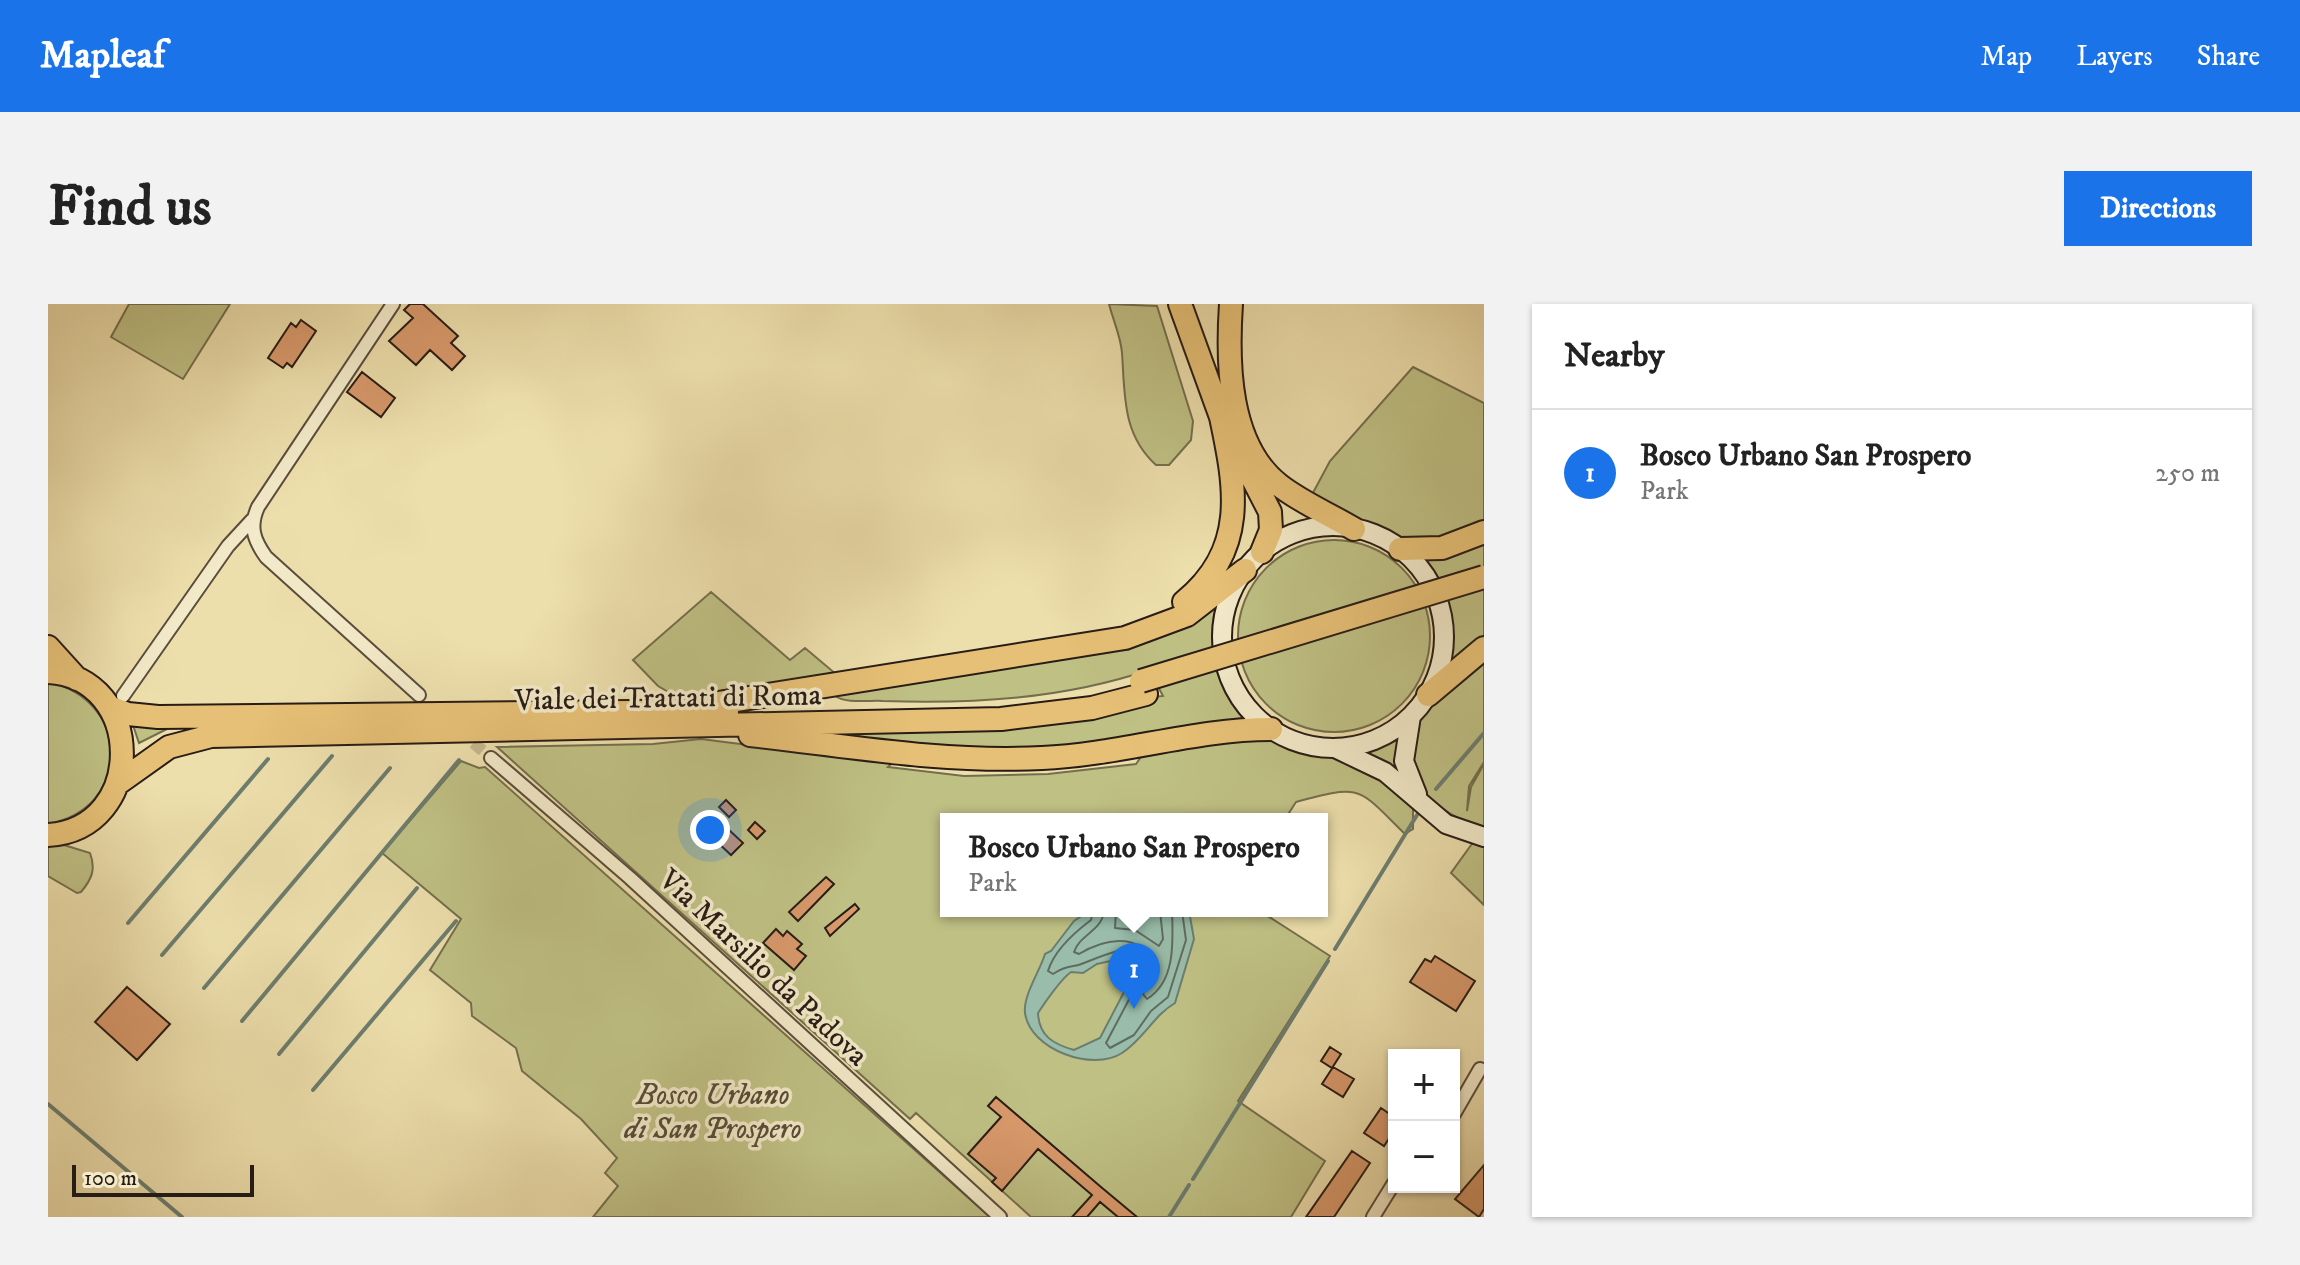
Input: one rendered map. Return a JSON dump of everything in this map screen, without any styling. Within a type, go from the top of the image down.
[{"type":"highway","points":[[1180,304],[1221,417],[1270,512],[1271,530],[1262,552]]},
{"type":"highway","points":[[1231,304],[1229,335],[1235,405],[1254,454],[1275,482],[1306,504],[1354,529]]},
{"type":"highway","points":[[1036,652],[1127,630],[1157,619],[1186,601],[1209,576],[1226,546],[1235,503],[1233,472],[1221,417]]},
{"type":"highway","points":[[1400,549],[1442,548],[1484,532]]},
{"type":"highway","points":[[669,718],[777,695],[1155,630],[1187,615],[1245,570]]},
{"type":"highway","name":"Viale dei Trattati di Roma","points":[[1144,688],[1484,577]]},
{"type":"highway","name":"Viale dei Trattati di Roma","points":[[117,784],[169,747],[211,736],[669,718],[713,711],[1013,705],[1067,699],[1144,688],[1484,591]]},
{"type":"highway","points":[[48,647],[78,680]]},
{"type":"highway","points":[[1428,695],[1484,648]]},
{"type":"highway","points":[[48,672],[78,680],[116,702],[123,745],[117,784],[110,799],[86,822],[48,835]]},
{"type":"highway","name":"Viale dei Trattati di Roma","points":[[116,702],[128,714],[158,717],[669,718]]},
{"type":"highway","points":[[669,718],[916,757],[1009,759],[1077,756],[1235,729],[1271,729]]},
{"type":"street","points":[[116,702],[228,546],[252,520],[393,304]]},
{"type":"street","points":[[252,520],[253,534],[266,557],[419,695]]},
{"type":"street","points":[[1354,529],[1379,536],[1400,549],[1431,584],[1442,617],[1443,651],[1428,695],[1411,716],[1375,740],[1334,748],[1308,745],[1271,729],[1240,697],[1224,655],[1226,610],[1245,570],[1262,552],[1306,530],[1354,529]]},
{"type":"street","points":[[1411,716],[1404,761],[1422,804]]},
{"type":"street","points":[[1334,748],[1385,772],[1446,824],[1484,837]]},
{"type":"street","name":"Via Marsilio da Padova","points":[[491,758],[630,878],[1000,1217]]},
{"type":"street","points":[[1460,1104],[1480,1069]]},
{"type":"street","points":[[1373,1217],[1388,1193]]},
{"type":"green space","points":[[129,304],[230,304],[183,379],[111,337]]},
{"type":"green space","points":[[1109,304],[1157,306],[1193,421],[1191,440],[1169,465],[1156,465],[1145,453],[1131,427],[1119,335]]},
{"type":"green space","points":[[1413,367],[1484,403],[1484,642],[1443,673],[1448,634],[1444,603],[1433,578],[1416,559],[1394,543],[1308,502],[1330,461]]},
{"type":"green space","points":[[1334,540],[1353,541],[1371,547],[1402,568],[1423,599],[1429,617],[1429,655],[1423,673],[1402,704],[1371,725],[1353,731],[1334,732],[1315,731],[1297,725],[1266,704],[1245,673],[1239,655],[1238,636],[1239,617],[1245,599],[1266,568],[1297,547],[1315,541]]},
{"type":"green space","points":[[711,592],[790,660],[805,648],[837,675],[677,697],[658,686],[633,660]]},
{"type":"green space","points":[[1217,601],[1212,632],[1215,663],[1225,692],[1243,718],[1127,740],[1012,750],[907,747],[846,735],[855,729],[1163,696],[1149,670],[1084,688],[1018,698],[917,702],[852,701],[835,696],[838,692],[1072,652]]},
{"type":"green space","points":[[1484,656],[1484,762],[1469,786],[1467,811],[1471,787],[1484,764],[1484,828],[1452,814],[1426,794],[1412,765],[1411,748],[1421,719],[1446,690]]},
{"type":"green space","points":[[48,682],[76,693],[95,710],[107,731],[111,754],[108,777],[96,798],[76,814],[48,824]]},
{"type":"green space","points":[[133,725],[171,727],[139,743]]},
{"type":"green space","points":[[701,739],[892,763],[888,767],[964,776],[1048,774],[1136,764],[1143,754],[1218,739],[1272,740],[1298,751],[1359,761],[1413,807],[1413,829],[1405,834],[1367,798],[1347,792],[1296,802],[1289,813],[940,813],[940,917],[1269,917],[1330,956],[1238,1101],[1325,1161],[1291,1217],[1031,1217],[916,1113],[910,1119],[497,747],[653,744]]},
{"type":"green space","points":[[1400,739],[1404,778],[1362,754]]},
{"type":"green space","name":"Bosco Urbano di San Prospero","points":[[461,761],[479,768],[485,767],[990,1217],[593,1217],[618,1186],[605,1173],[617,1158],[581,1119],[522,1071],[516,1048],[472,1016],[471,1003],[430,970],[461,919],[382,853]]},
{"type":"green space","points":[[1474,841],[1484,843],[1484,905],[1451,873]]},
{"type":"green space","points":[[64,845],[90,853],[92,874],[81,892],[77,893],[48,876],[48,846]]},
{"type":"water","points":[[1080,917],[1190,917],[1194,939],[1175,1003],[1122,1053],[1095,1060],[1064,1054],[1050,1047],[1029,1026],[1025,1006],[1029,991],[1045,954]],"holes":[[[1124,958],[1135,965],[1135,971],[1100,1038],[1074,1050],[1054,1042],[1044,1033],[1038,1013],[1071,972],[1083,973],[1097,964]]]},
{"type":"building","points":[[410,304],[423,304],[458,336],[451,343],[465,356],[452,370],[430,350],[416,365],[389,341],[413,318],[404,310]]},
{"type":"building","points":[[301,320],[316,331],[292,367],[287,363],[283,368],[268,358],[291,323],[296,327]]},
{"type":"building","points":[[362,372],[395,398],[381,417],[347,392]]},
{"type":"building","points":[[726,800],[736,810],[729,817],[719,807]]},
{"type":"building","points":[[755,822],[765,831],[757,839],[748,830]]},
{"type":"building","points":[[728,829],[743,843],[731,855],[716,841]]},
{"type":"building","points":[[826,877],[834,884],[798,921],[789,912]]},
{"type":"building","points":[[855,904],[859,909],[830,936],[825,928]]},
{"type":"building","points":[[776,929],[783,936],[787,931],[802,944],[797,949],[806,956],[794,970],[763,943]]},
{"type":"building","points":[[1435,956],[1475,981],[1456,1011],[1410,982],[1425,959],[1431,962]]},
{"type":"building","points":[[127,987],[170,1024],[137,1060],[95,1022]]},
{"type":"building","points":[[1330,1047],[1341,1054],[1332,1068],[1321,1061]]},
{"type":"building","points":[[1333,1067],[1354,1079],[1343,1097],[1322,1084]]},
{"type":"building","points":[[996,1097],[1137,1217],[1118,1217],[1100,1202],[1087,1217],[1072,1217],[1092,1195],[1038,1149],[1002,1191],[992,1182],[996,1178],[968,1154],[1001,1117],[988,1106]]},
{"type":"building","points":[[1381,1108],[1388,1113],[1388,1140],[1384,1146],[1364,1133]]},
{"type":"building","points":[[1352,1151],[1370,1163],[1334,1217],[1306,1217]]},
{"type":"building","points":[[1484,1165],[1484,1209],[1479,1217],[1455,1199]]},
{"type":"waterway","points":[[1436,789],[1484,733]]},
{"type":"waterway","points":[[162,955],[332,756]]},
{"type":"waterway","points":[[128,923],[268,759]]},
{"type":"waterway","points":[[242,1021],[459,760]]},
{"type":"waterway","points":[[204,988],[390,768]]},
{"type":"waterway","points":[[1335,949],[1417,815]]},
{"type":"waterway","points":[[279,1054],[417,888]]},
{"type":"waterway","points":[[313,1090],[456,921]]},
{"type":"waterway","points":[[1193,1179],[1328,961]]},
{"type":"waterway","points":[[48,1104],[182,1217]]},
{"type":"waterway","points":[[1169,1217],[1189,1185]]},
{"type":"tunnel","points":[[460,731],[491,758]]},
{"type":"place","name":"Bosco Urbano San Prospero","points":[[1134,1009]]}]
